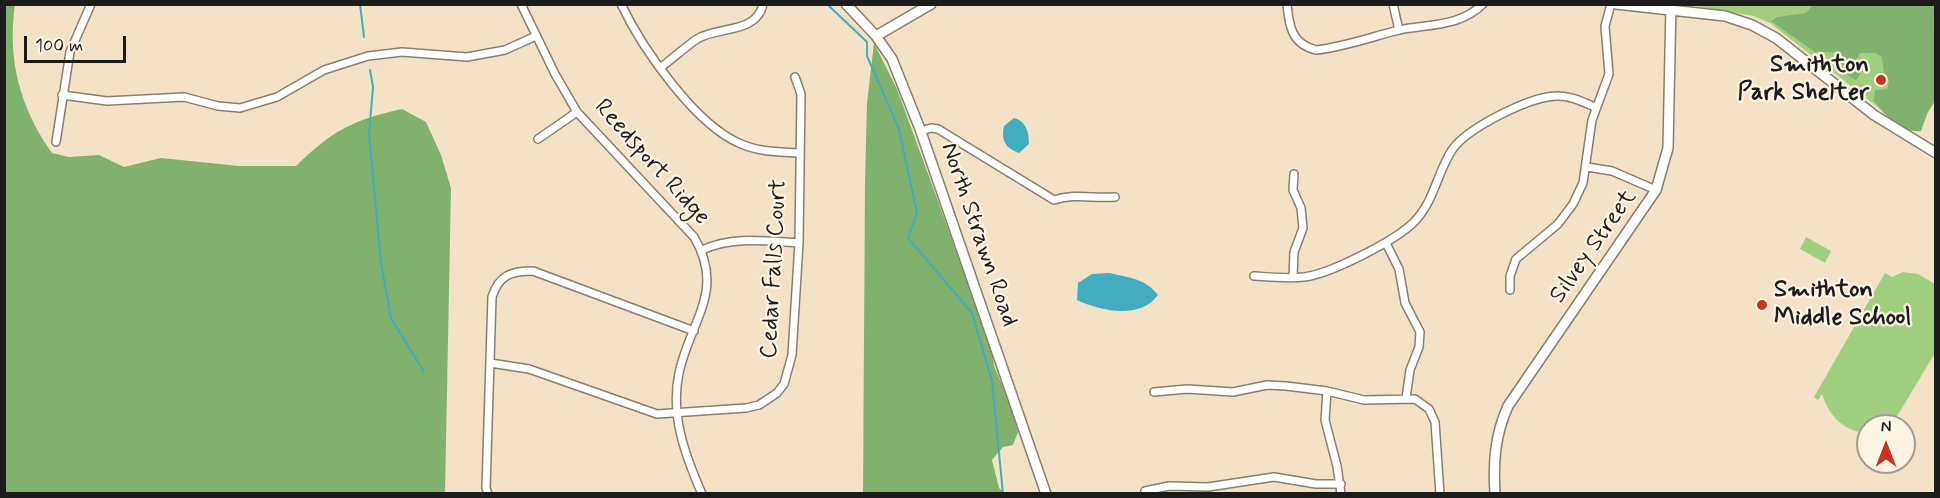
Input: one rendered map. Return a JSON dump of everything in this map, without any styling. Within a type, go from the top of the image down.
[{"type":"street","points":[[56,142],[70,52],[92,4]]},
{"type":"street","name":"Reedsport Ridge","points":[[521,4],[577,112],[688,230],[702,250],[709,284],[679,372],[677,413],[683,446],[702,494]]},
{"type":"street","points":[[621,4],[635,32],[660,68],[706,120],[725,136],[765,152],[800,153]]},
{"type":"street","points":[[660,68],[705,35],[746,26],[756,19],[763,4]]},
{"type":"street","name":"North Strawn Road","points":[[846,4],[876,36],[892,59],[921,131],[1046,494]]},
{"type":"street","points":[[876,36],[931,4]]},
{"type":"street","points":[[1287,4],[1292,33],[1298,42],[1316,50],[1400,30],[1450,22],[1470,15],[1483,4]]},
{"type":"street","points":[[1393,4],[1400,30]]},
{"type":"street","points":[[1510,290],[1510,276],[1516,260],[1558,224],[1573,204],[1587,167],[1589,134],[1595,107],[1609,74],[1605,26],[1611,4]]},
{"type":"street","points":[[1616,4],[1671,8],[1725,16],[1752,25],[1776,38],[1874,115],[1935,153]]},
{"type":"street","name":"Silvey Street","points":[[1495,494],[1495,451],[1500,425],[1508,406],[1656,190],[1668,148],[1671,8]]},
{"type":"street","points":[[62,95],[107,101],[184,97],[218,106],[240,108],[277,97],[324,70],[368,56],[402,52],[467,57],[505,50],[536,36]]},
{"type":"street","name":"Cedar Falls Court","points":[[490,363],[529,369],[642,411],[657,414],[759,405],[777,393],[783,384],[792,356],[799,243],[801,94],[795,77]]},
{"type":"street","points":[[1254,276],[1293,278],[1326,272],[1386,243],[1407,228],[1425,209],[1453,150],[1475,127],[1544,98],[1557,96],[1595,107]]},
{"type":"street","points":[[538,140],[577,112]]},
{"type":"street","points":[[921,131],[931,128],[938,129],[1054,200],[1079,195],[1096,198],[1115,197]]},
{"type":"street","points":[[1587,167],[1612,171],[1656,190]]},
{"type":"street","points":[[1293,278],[1294,252],[1303,228],[1301,208],[1293,190],[1294,174]]},
{"type":"street","points":[[702,250],[716,244],[736,240],[799,243]]},
{"type":"street","points":[[1386,243],[1399,269],[1405,303],[1420,332],[1419,347],[1410,370],[1406,398]]},
{"type":"street","points":[[488,494],[488,403],[492,297],[502,277],[512,272],[534,271],[693,331]]},
{"type":"street","points":[[1154,392],[1187,389],[1233,392],[1268,385],[1327,391],[1364,400],[1414,399],[1429,409],[1435,422],[1440,494]]},
{"type":"street","points":[[1327,391],[1324,420],[1341,484],[1341,494]]},
{"type":"street","points":[[1145,491],[1169,486],[1208,487],[1274,477],[1316,484],[1341,484]]},
{"type":"green space","points":[[1935,4],[1884,112],[1770,23],[1753,16],[1690,5]]},
{"type":"green space","points":[[4,5],[15,5],[13,45],[18,82],[24,101],[52,153],[69,157],[99,155],[124,167],[161,158],[239,166],[296,166],[332,135],[369,118],[402,109],[426,122],[441,155],[451,188],[445,493],[5,493]]},
{"type":"green space","points":[[1813,5],[1935,5],[1935,101],[1921,131],[1901,127],[1874,101],[1875,90],[1887,89],[1889,81],[1884,73],[1882,57],[1875,53],[1860,53],[1857,59],[1860,73],[1856,80],[1846,73],[1840,56],[1835,52],[1815,52],[1771,21],[1777,17],[1806,13]]},
{"type":"green space","points":[[874,43],[897,89],[992,349],[994,366],[1020,427],[1013,445],[1003,447],[992,460],[999,488],[1005,493],[863,494],[865,182],[867,103]]},
{"type":"green space","points":[[1806,237],[1831,251],[1825,263],[1800,249]]},
{"type":"green space","points":[[1903,272],[1918,274],[1935,284],[1935,353],[1898,414],[1856,414],[1856,431],[1833,416],[1822,394],[1818,400],[1814,397],[1885,273],[1892,277]]},
{"type":"water","points":[[1014,118],[1024,124],[1028,135],[1029,144],[1019,153],[1007,146],[1003,135],[1004,126]]},
{"type":"water","points":[[1109,273],[1142,282],[1158,295],[1141,308],[1120,311],[1108,310],[1077,300],[1078,283],[1092,274]]},
{"type":"waterway","points":[[360,4],[364,37]]},
{"type":"waterway","points":[[827,4],[867,42],[867,56],[899,129],[917,213],[908,238],[972,313],[992,381],[1003,494]]},
{"type":"waterway","points":[[370,70],[373,87],[369,134],[381,263],[391,318],[424,372]]},
{"type":"place","name":"Smithton Park Shelter","points":[[1881,80]]},
{"type":"place","name":"Smithton Middle School","points":[[1762,305]]}]
